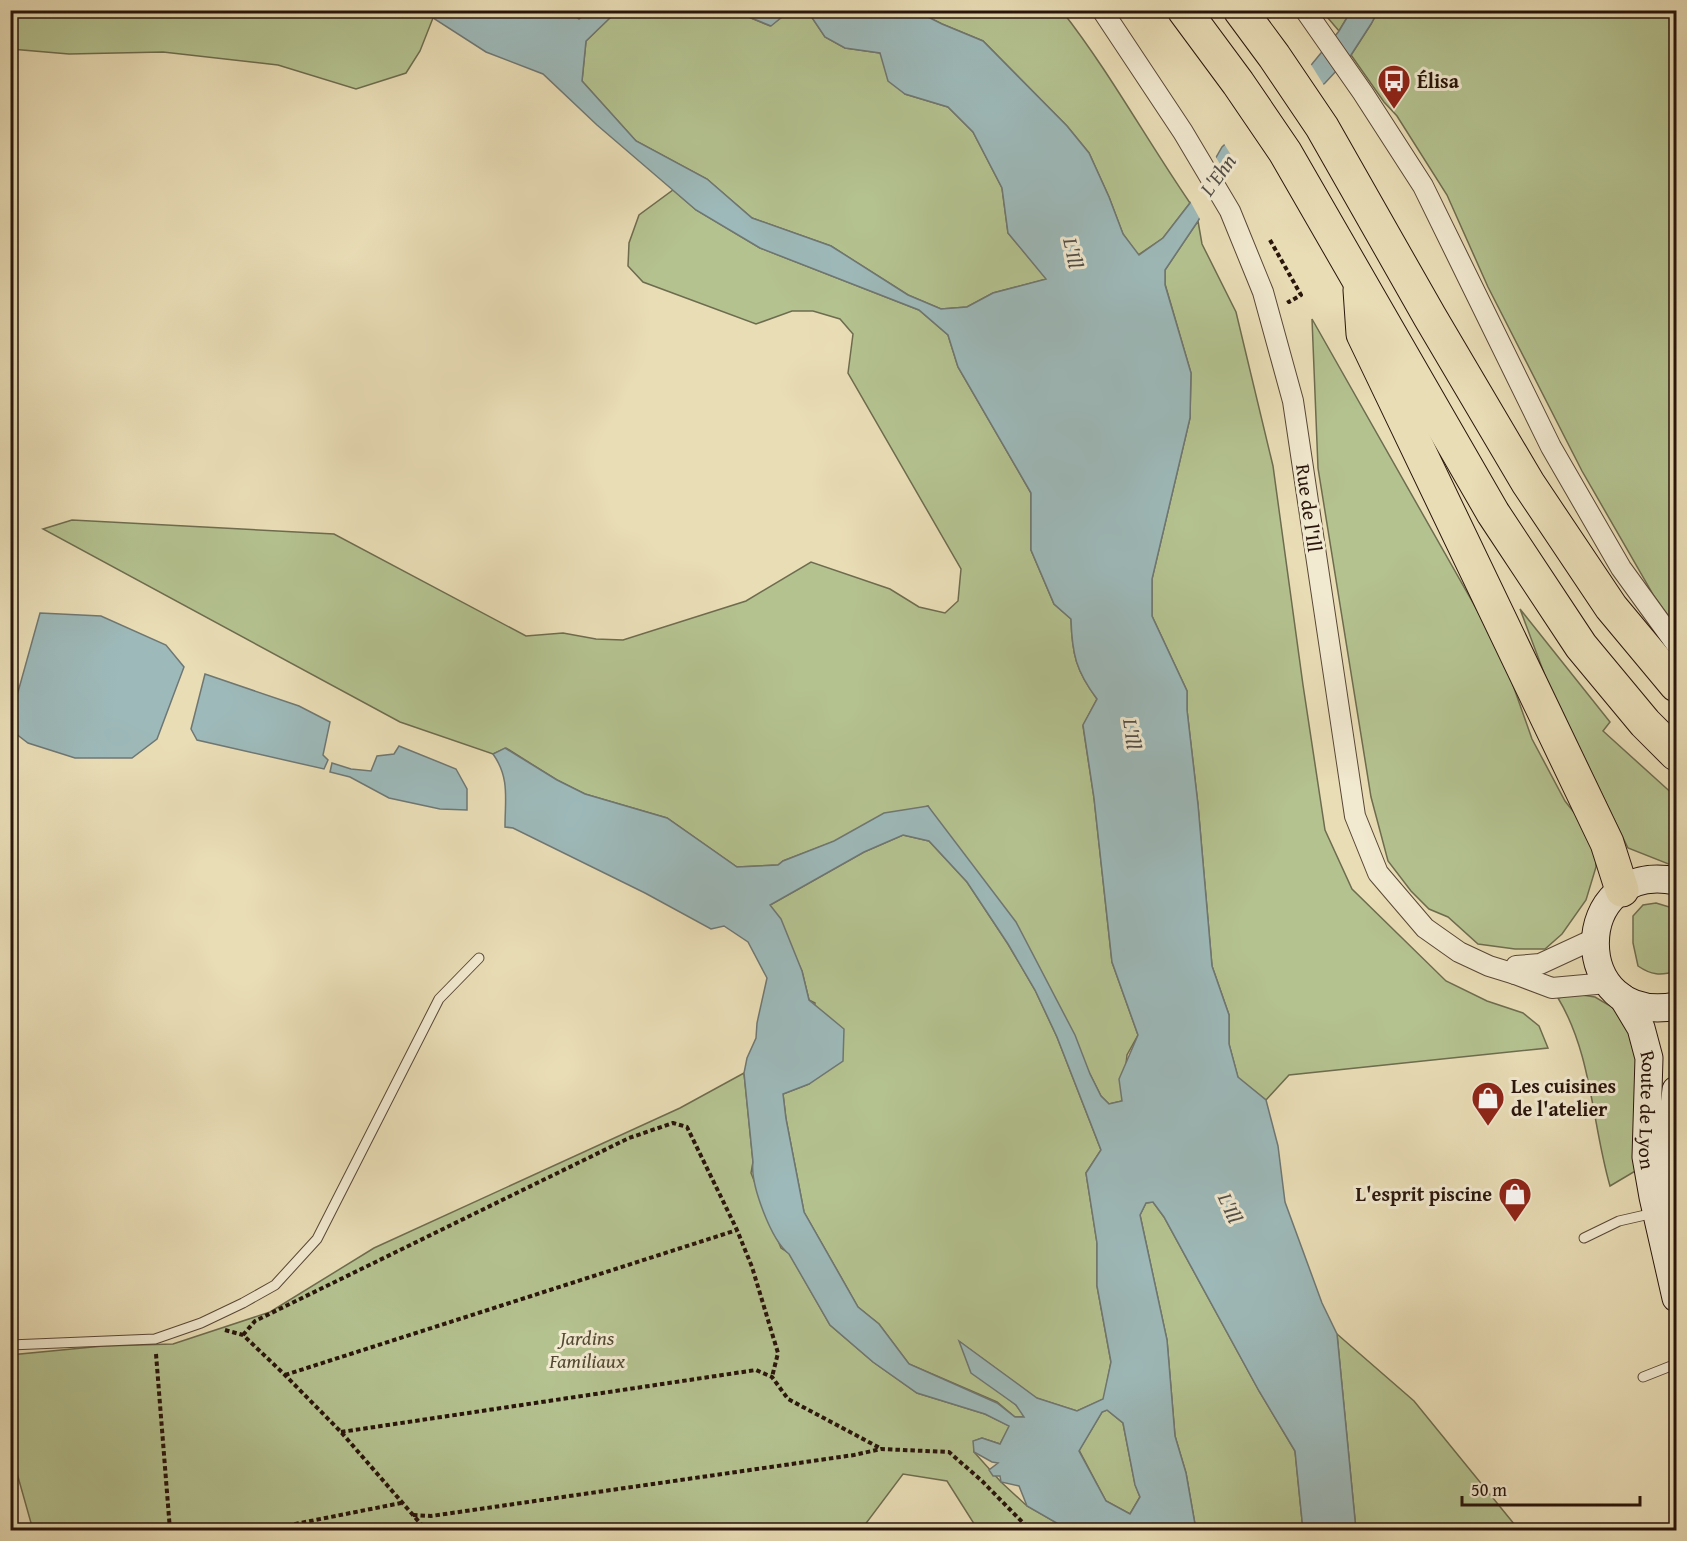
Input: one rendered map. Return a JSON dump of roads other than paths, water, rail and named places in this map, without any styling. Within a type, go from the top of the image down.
[{"type":"highway","points":[[1184,10],[1238,82],[1285,152],[1359,279],[1409,371],[1493,513],[1581,646],[1645,723],[1677,754]]},
{"type":"highway","points":[[1240,10],[1322,128],[1528,483],[1611,607],[1677,685]]},
{"type":"highway","points":[[1359,279],[1363,334],[1607,843],[1622,890]]},
{"type":"main road","points":[[1594,939],[1598,920],[1608,903],[1622,890],[1641,881],[1661,878],[1677,882]]},
{"type":"main road","name":"Route de Lyon","points":[[1594,939],[1599,969],[1641,1028],[1650,1058],[1646,1157],[1667,1210],[1677,1298]]},
{"type":"main road","points":[[1615,990],[1643,1007],[1659,1009],[1677,1006]]},
{"type":"main road","name":"Route de Lyon","points":[[1677,1090],[1669,1146],[1677,1194]]},
{"type":"street","name":"Rue de l'Ill","points":[[1102,10],[1183,132],[1230,211],[1263,292],[1293,401],[1355,816],[1378,873],[1425,928],[1459,952],[1489,966],[1552,988],[1615,990]]},
{"type":"street","points":[[1309,16],[1363,93],[1423,186],[1551,447],[1621,568],[1677,644]]},
{"type":"street","points":[[1515,974],[1516,966],[1540,964],[1594,939]]},
{"type":"lane","points":[[10,1345],[155,1339],[201,1323],[275,1285],[317,1239],[439,999],[479,958]]},
{"type":"lane","points":[[1584,1238],[1619,1221],[1667,1210]]},
{"type":"lane","points":[[1643,1377],[1677,1364]]},
{"type":"water","points":[[427,11],[569,11],[579,19],[590,11],[617,11],[586,41],[582,81],[636,141],[707,179],[752,218],[831,246],[908,295],[941,309],[967,307],[993,293],[1046,279],[1008,233],[1002,188],[973,132],[948,107],[905,94],[888,81],[880,53],[845,48],[825,37],[809,13],[782,17],[771,26],[734,11],[916,11],[983,41],[1067,126],[1089,153],[1123,234],[1139,255],[1163,238],[1190,203],[1222,147],[1312,64],[1339,31],[1351,11],[1378,11],[1351,55],[1325,83],[1233,161],[1198,221],[1165,270],[1165,285],[1191,373],[1190,418],[1152,579],[1152,616],[1187,691],[1212,966],[1229,1015],[1229,1044],[1238,1077],[1266,1100],[1278,1146],[1285,1202],[1322,1303],[1337,1334],[1356,1530],[1303,1530],[1295,1451],[1259,1391],[1164,1217],[1153,1202],[1146,1203],[1140,1215],[1167,1340],[1175,1436],[1186,1473],[1196,1530],[1069,1530],[1027,1506],[1019,1486],[1001,1482],[1000,1476],[993,1476],[989,1470],[998,1463],[974,1452],[973,1441],[982,1438],[1000,1444],[1009,1426],[985,1414],[917,1393],[873,1362],[830,1325],[789,1254],[775,1237],[769,1225],[758,1197],[753,1172],[744,1073],[747,1058],[756,1038],[767,978],[748,942],[724,926],[711,929],[645,893],[513,828],[505,827],[504,780],[493,754],[505,748],[557,780],[585,794],[667,818],[737,867],[778,865],[834,841],[884,813],[928,806],[1016,922],[1075,1035],[1101,1096],[1109,1104],[1122,1101],[1119,1079],[1138,1035],[1112,962],[1094,798],[1083,725],[1097,699],[1084,680],[1076,662],[1071,619],[1054,604],[1031,550],[1031,493],[958,367],[948,335],[919,310],[760,248],[696,210],[597,125],[543,74],[486,52],[433,18]],"holes":[[[903,835],[929,841],[967,882],[1008,944],[1035,990],[1057,1037],[1101,1150],[1086,1173],[1097,1243],[1097,1286],[1111,1362],[1103,1399],[1077,1411],[1037,1398],[959,1341],[971,1373],[1016,1405],[1024,1417],[1015,1417],[997,1403],[909,1364],[879,1324],[858,1307],[804,1212],[783,1094],[809,1084],[843,1061],[844,1029],[809,1000],[802,971],[781,919],[770,905],[864,852]],[[1107,1410],[1123,1423],[1135,1485],[1140,1497],[1130,1514],[1106,1501],[1079,1451],[1102,1412]]]},
{"type":"water","points":[[40,613],[101,616],[166,645],[184,667],[157,739],[132,758],[75,758],[28,743],[11,730],[11,717]]},
{"type":"water","points":[[205,674],[299,706],[330,722],[323,755],[328,760],[324,769],[197,740],[191,729]]},
{"type":"water","points":[[399,746],[456,769],[467,789],[467,810],[440,809],[389,798],[350,777],[330,772],[332,763],[351,769],[371,771],[377,756],[394,754]]},
{"type":"place","name":"Élisa","points":[[1394,110]]},
{"type":"place","name":"Les cuisines de l'atelier","points":[[1488,1127]]},
{"type":"place","name":"L'esprit piscine","points":[[1515,1223]]},
{"type":"water label","name":"L'Ehn","points":[[1218,175]]},
{"type":"water label","name":"L'Ill","points":[[1073,253]]},
{"type":"water label","name":"L'Ill","points":[[1132,734]]},
{"type":"water label","name":"L'Ill","points":[[1230,1208]]},
{"type":"park label","name":"Jardins Familiaux","points":[[587,1350]]}]
